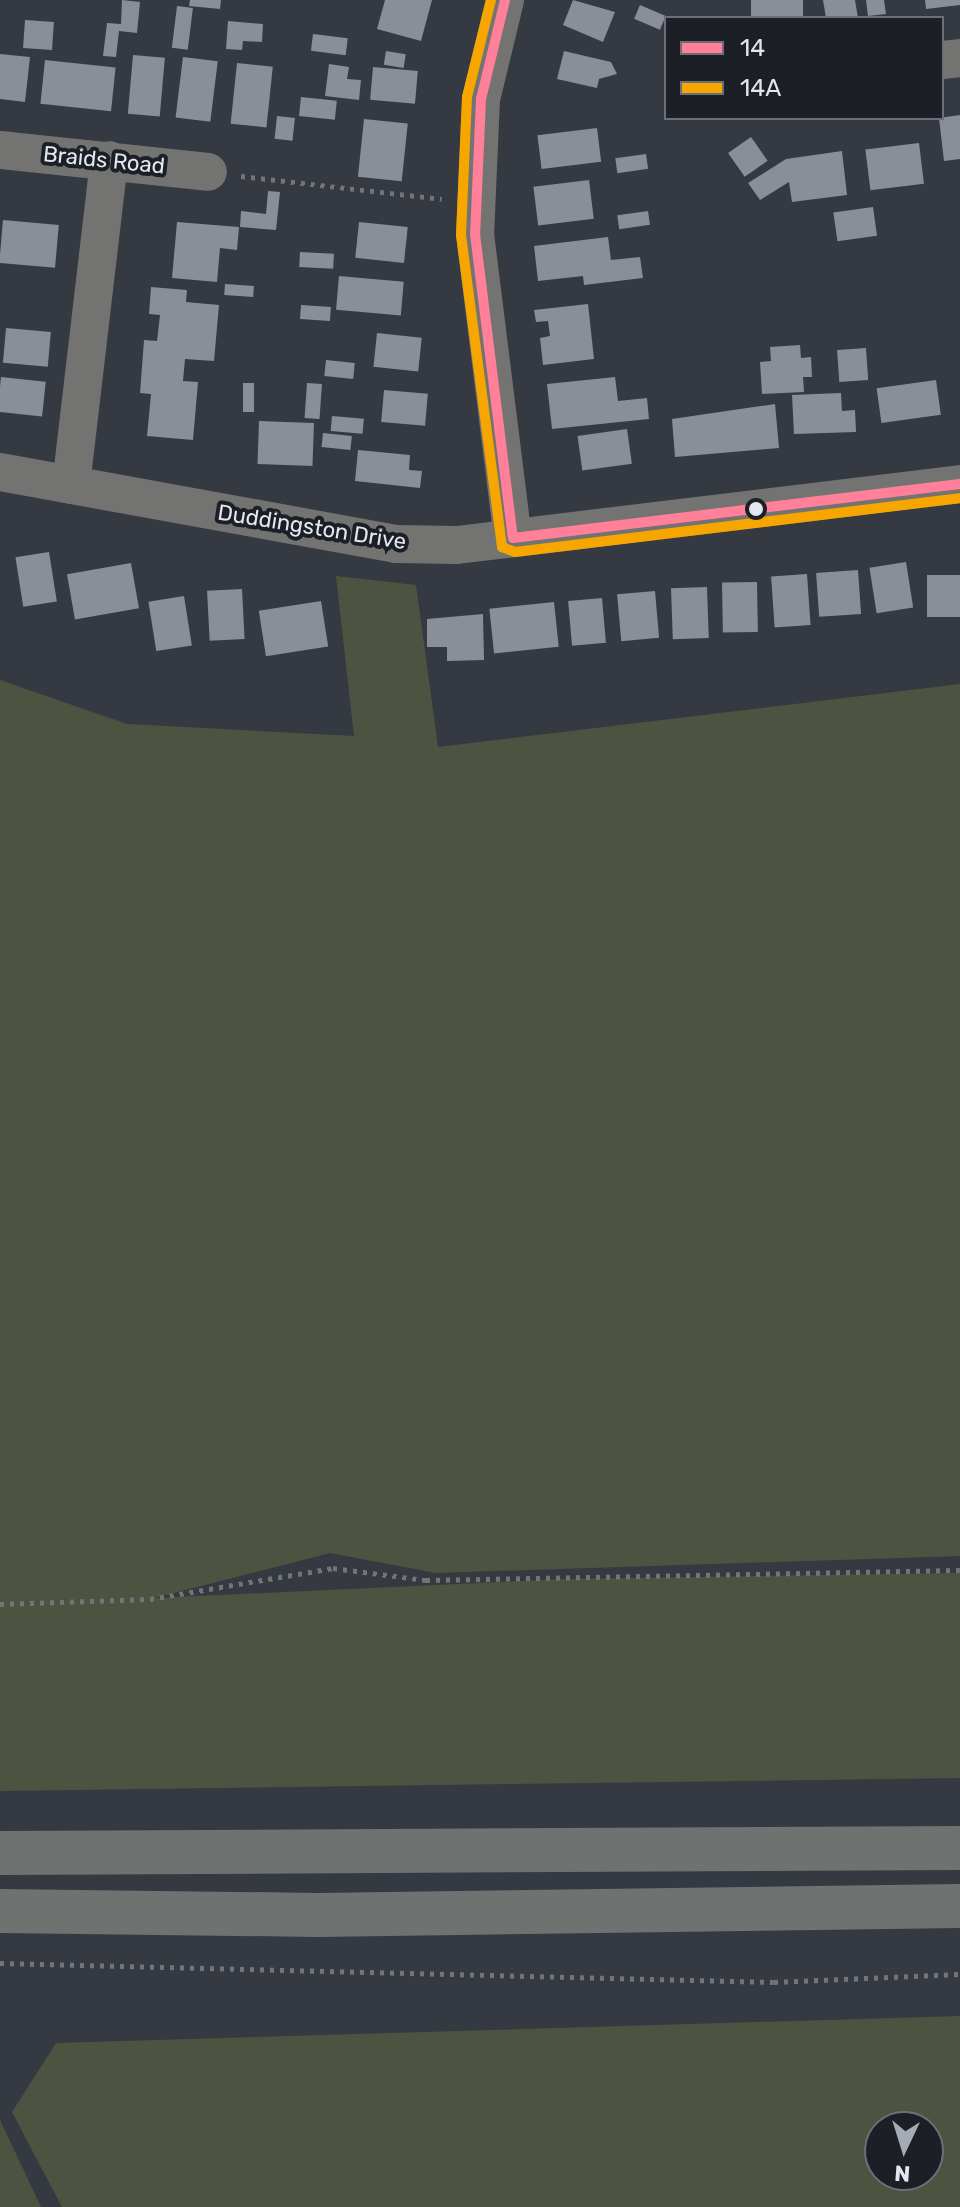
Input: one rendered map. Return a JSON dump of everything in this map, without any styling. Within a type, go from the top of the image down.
[{"type":"highway","points":[[0,1853],[960,1848]]},
{"type":"highway","points":[[0,1911],[318,1915],[960,1906]]},
{"type":"street","points":[[505,0],[481,99],[475,203],[513,538]]},
{"type":"street","name":"Braids Road","points":[[0,150],[208,172]]},
{"type":"street","points":[[71,485],[109,160]]},
{"type":"street","name":"Duddingston Drive","points":[[0,472],[396,544],[513,538],[960,484]]},
{"type":"path","points":[[208,172],[475,203]]},
{"type":"path","points":[[0,1604],[150,1599],[333,1568],[426,1580],[960,1570]]},
{"type":"path","points":[[0,1963],[774,1982],[960,1974]]},
{"type":"green space","points":[[336,576],[416,585],[438,747],[960,684],[960,1556],[436,1573],[330,1553],[154,1598],[565,1579],[960,1573],[960,1778],[0,1791],[0,680],[127,724],[354,736]]},
{"type":"green space","points":[[960,2016],[960,2207],[62,2207],[12,2112],[56,2043]]},
{"type":"green space","points":[[0,2120],[41,2207],[0,2207]]},
{"type":"building","points":[[122,0],[140,2],[137,33],[119,31],[116,57],[103,56],[107,23],[121,24]]},
{"type":"building","points":[[190,0],[221,0],[220,9],[189,6]]},
{"type":"building","points":[[385,0],[432,0],[421,41],[377,29]]},
{"type":"building","points":[[573,0],[615,12],[603,42],[563,25]]},
{"type":"building","points":[[751,0],[803,0],[803,16],[751,16]]},
{"type":"building","points":[[823,0],[855,0],[858,16],[826,16]]},
{"type":"building","points":[[866,0],[884,0],[886,14],[868,16]]},
{"type":"building","points":[[925,0],[960,0],[960,5],[926,9]]},
{"type":"building","points":[[640,5],[666,16],[660,30],[634,19]]},
{"type":"building","points":[[177,6],[193,8],[188,50],[172,48]]},
{"type":"building","points":[[25,20],[54,22],[52,50],[23,48]]},
{"type":"building","points":[[228,21],[263,24],[262,42],[243,41],[242,50],[226,49]]},
{"type":"building","points":[[313,34],[348,38],[346,55],[311,51]]},
{"type":"building","points":[[386,51],[406,54],[404,68],[384,65]]},
{"type":"building","points":[[564,51],[611,62],[617,74],[599,79],[597,88],[557,79]]},
{"type":"building","points":[[0,54],[30,57],[25,102],[0,99]]},
{"type":"building","points":[[133,55],[165,58],[160,117],[128,114]]},
{"type":"building","points":[[183,57],[218,61],[210,122],[176,118]]},
{"type":"building","points":[[45,60],[116,67],[111,111],[40,104]]},
{"type":"building","points":[[237,63],[273,67],[266,127],[231,124]]},
{"type":"building","points":[[329,64],[349,67],[347,79],[361,80],[359,100],[325,96]]},
{"type":"building","points":[[373,67],[418,71],[415,104],[370,100]]},
{"type":"building","points":[[301,97],[337,101],[335,120],[299,116]]},
{"type":"building","points":[[960,115],[960,159],[944,161],[939,120]]},
{"type":"building","points":[[277,116],[295,118],[292,141],[275,139]]},
{"type":"building","points":[[364,119],[408,124],[402,181],[358,177]]},
{"type":"building","points":[[597,128],[601,162],[542,169],[537,135]]},
{"type":"building","points":[[751,137],[768,161],[745,177],[728,153]]},
{"type":"building","points":[[919,143],[924,184],[870,190],[865,150]]},
{"type":"building","points":[[842,151],[847,195],[792,202],[789,182],[760,200],[748,183],[786,159]]},
{"type":"building","points":[[646,154],[648,169],[617,173],[615,158]]},
{"type":"building","points":[[589,180],[594,219],[538,226],[533,187]]},
{"type":"building","points":[[268,191],[280,192],[276,230],[240,227],[241,211],[266,214]]},
{"type":"building","points":[[873,207],[877,236],[837,241],[833,213]]},
{"type":"building","points":[[648,211],[650,225],[619,229],[617,215]]},
{"type":"building","points":[[3,220],[59,225],[55,268],[0,263]]},
{"type":"building","points":[[177,222],[239,227],[237,250],[220,248],[217,282],[172,278]]},
{"type":"building","points":[[359,222],[408,227],[404,263],[355,258]]},
{"type":"building","points":[[608,237],[611,260],[640,257],[643,278],[584,285],[583,276],[538,281],[534,246]]},
{"type":"building","points":[[300,252],[334,254],[333,269],[299,267]]},
{"type":"building","points":[[339,276],[404,282],[401,316],[336,310]]},
{"type":"building","points":[[225,284],[254,286],[253,297],[224,295]]},
{"type":"building","points":[[151,287],[187,290],[186,302],[219,305],[214,361],[185,359],[183,381],[198,382],[193,440],[147,436],[151,394],[140,393],[144,340],[157,341],[160,315],[149,314]]},
{"type":"building","points":[[588,304],[594,359],[543,365],[540,338],[550,336],[548,321],[536,322],[534,310]]},
{"type":"building","points":[[301,305],[331,307],[330,321],[300,319]]},
{"type":"building","points":[[6,328],[51,332],[48,367],[3,363]]},
{"type":"building","points":[[377,333],[422,338],[418,372],[373,367]]},
{"type":"building","points":[[800,345],[801,358],[811,357],[812,377],[803,377],[804,392],[762,394],[760,362],[771,361],[770,347]]},
{"type":"building","points":[[866,348],[868,380],[839,382],[837,350]]},
{"type":"building","points":[[326,360],[355,363],[353,379],[324,376]]},
{"type":"building","points":[[1,377],[46,382],[42,417],[0,412]]},
{"type":"building","points":[[615,377],[618,401],[647,398],[649,419],[552,429],[547,384]]},
{"type":"building","points":[[936,380],[941,415],[881,423],[877,388]]},
{"type":"building","points":[[243,383],[254,383],[254,412],[243,412]]},
{"type":"building","points":[[307,383],[322,384],[320,419],[305,418]]},
{"type":"building","points":[[384,390],[428,394],[425,426],[381,422]]},
{"type":"building","points":[[841,393],[842,411],[855,410],[856,432],[794,434],[792,395]]},
{"type":"building","points":[[775,404],[779,448],[675,457],[672,419]]},
{"type":"building","points":[[332,416],[364,419],[363,434],[331,431]]},
{"type":"building","points":[[259,421],[314,423],[312,466],[257,464]]},
{"type":"building","points":[[627,429],[632,464],[582,471],[577,436]]},
{"type":"building","points":[[323,433],[352,436],[350,450],[322,447]]},
{"type":"building","points":[[358,450],[410,455],[409,470],[422,471],[420,488],[355,481]]},
{"type":"building","points":[[49,552],[57,601],[23,607],[15,557]]},
{"type":"building","points":[[906,562],[913,607],[877,613],[869,568]]},
{"type":"building","points":[[131,563],[139,608],[75,620],[67,574]]},
{"type":"building","points":[[858,570],[861,614],[819,617],[816,573]]},
{"type":"building","points":[[807,574],[811,625],[775,627],[771,577]]},
{"type":"building","points":[[927,575],[960,575],[960,617],[927,617]]},
{"type":"building","points":[[757,582],[758,632],[723,633],[722,583]]},
{"type":"building","points":[[707,587],[709,638],[673,639],[671,588]]},
{"type":"building","points":[[242,589],[245,639],[210,641],[207,591]]},
{"type":"building","points":[[655,591],[659,638],[621,641],[617,594]]},
{"type":"building","points":[[184,596],[192,645],[156,651],[148,602]]},
{"type":"building","points":[[602,598],[606,643],[572,646],[568,601]]},
{"type":"building","points":[[321,601],[328,646],[266,656],[259,611]]},
{"type":"building","points":[[554,602],[559,647],[494,654],[489,609]]},
{"type":"building","points":[[483,614],[484,660],[447,661],[447,647],[427,647],[427,619]]},
{"type":"transit line","name":"14A","points":[[491,0],[467,97],[461,235],[502,547],[515,552],[960,498]]},
{"type":"transit line","name":"14","points":[[505,0],[481,99],[475,234],[513,538],[960,484]]}]
